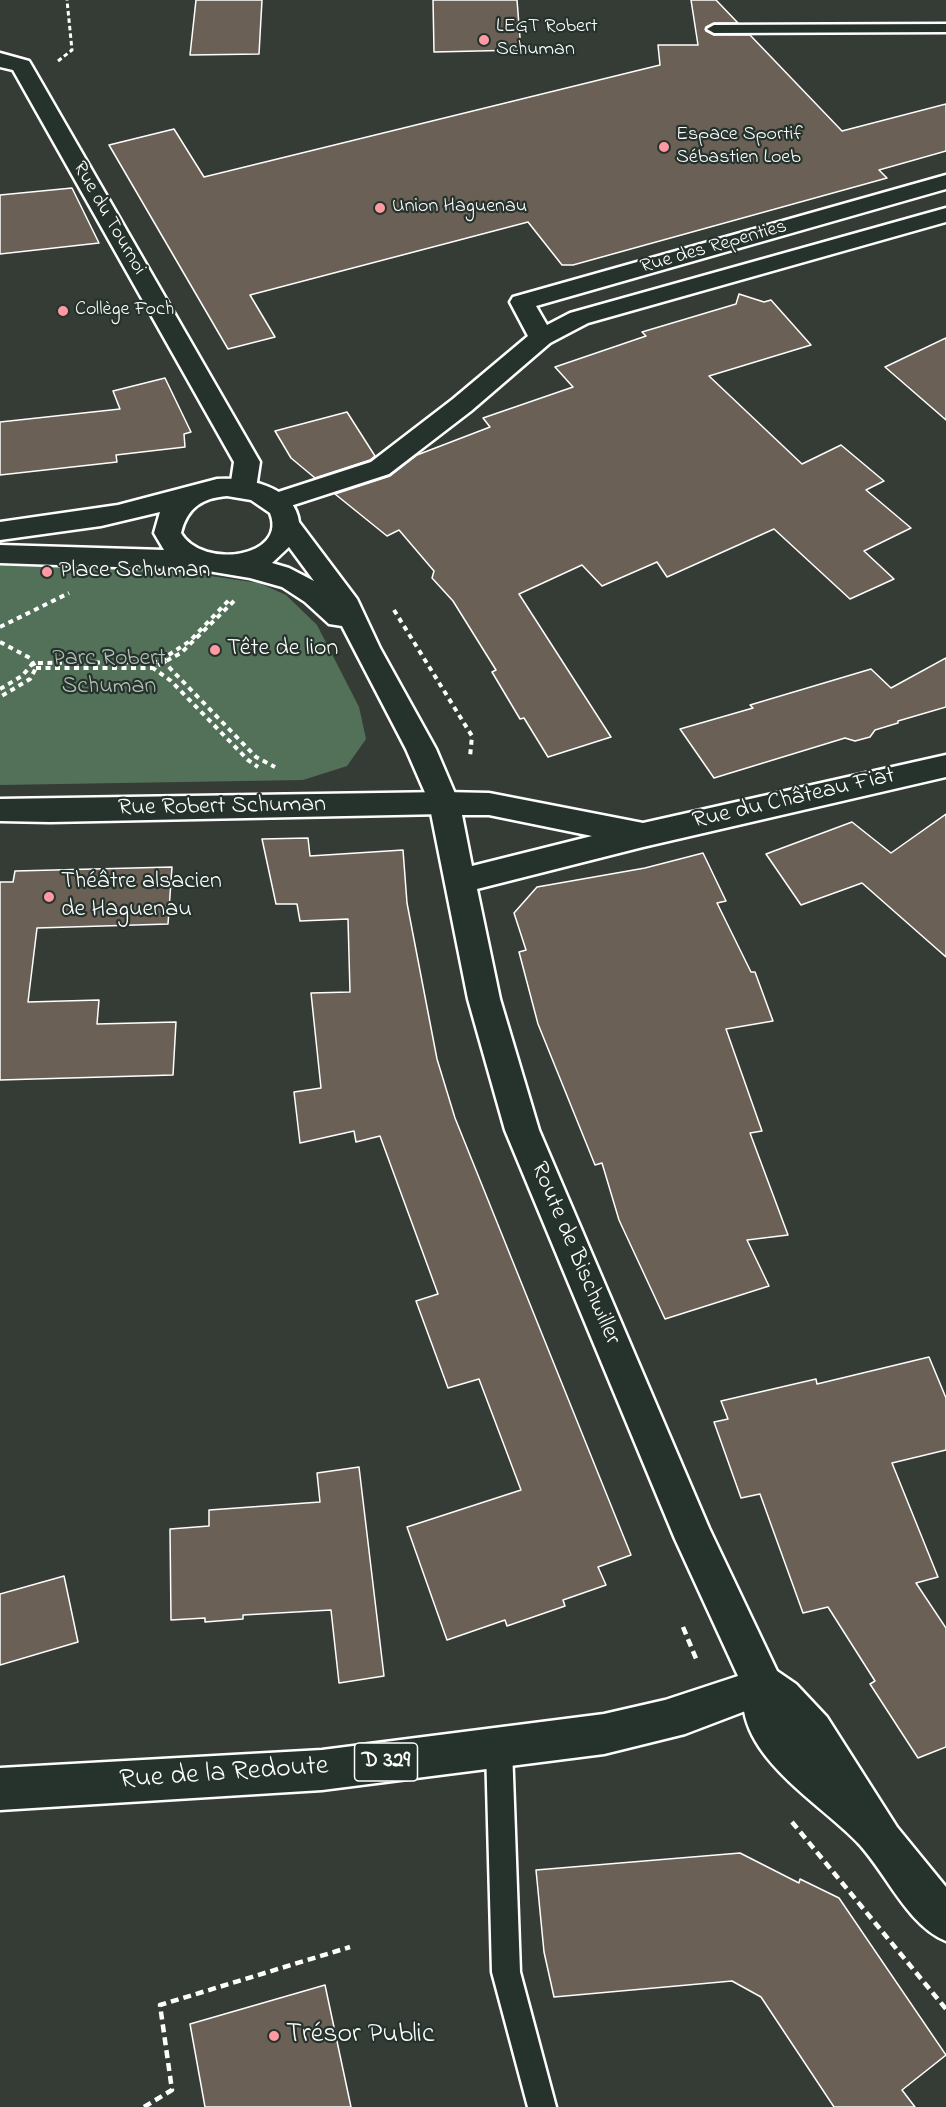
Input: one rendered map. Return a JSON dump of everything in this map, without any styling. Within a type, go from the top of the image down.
[{"type":"street","name":"Rue du Tournoi","points":[[11,63],[247,462],[243,488]]},
{"type":"street","name":"Rue des Repenties","points":[[541,338],[522,302],[946,182]]},
{"type":"street","name":"Rue des Repenties","points":[[281,513],[380,468],[462,405],[541,338],[579,318],[946,215]]},
{"type":"street","points":[[0,531],[87,520],[219,488],[243,488],[261,493],[281,513],[343,599],[366,648]]},
{"type":"street","points":[[193,495],[179,504],[167,525],[168,538],[176,549],[211,564],[258,558],[272,549],[282,538],[281,513]]},
{"type":"street","points":[[0,554],[141,558],[261,569],[296,580],[326,604],[366,648]]},
{"type":"street","name":"Route de Bischwiller","points":[[366,648],[421,749],[444,804],[484,999],[522,1130],[694,1539],[763,1685],[764,1714],[784,1747],[873,1829],[946,1920]]},
{"type":"street","name":"Rue du Château Fiat","points":[[461,881],[643,835],[946,766]]},
{"type":"street","name":"Rue Robert Schuman","points":[[0,810],[85,811],[444,804]]},
{"type":"street","name":"Rue du Château Fiat","points":[[444,804],[489,804],[643,835]]},
{"type":"street","name":"Rue de la Redoute","points":[[0,1788],[322,1770],[604,1734],[645,1726],[719,1704],[763,1685]]},
{"type":"lane","points":[[714,29],[946,28]]},
{"type":"lane","points":[[499,1748],[506,1972],[542,2107]]},
{"type":"path","points":[[11,63],[59,61],[72,50],[67,0]]},
{"type":"path","points":[[36,668],[153,668],[193,643],[239,596]]},
{"type":"path","points":[[0,642],[30,658],[36,668]]},
{"type":"path","points":[[0,689],[22,676],[33,663],[164,662],[256,756],[265,763],[281,768]]},
{"type":"path","points":[[0,697],[30,678],[36,668]]},
{"type":"path","points":[[153,668],[171,681],[248,760],[276,773]]},
{"type":"path","points":[[144,2107],[172,2090],[160,2005],[350,1947]]},
{"type":"green space","name":"Parc Robert Schuman","points":[[0,565],[154,568],[259,583],[286,595],[317,625],[359,707],[366,739],[347,766],[303,780],[0,785]]},
{"type":"building","points":[[196,0],[262,0],[259,54],[190,55]]},
{"type":"building","points":[[433,0],[517,0],[521,50],[434,52]]},
{"type":"building","points":[[691,0],[716,0],[738,23],[714,23],[706,27],[706,31],[714,35],[750,35],[842,131],[946,104],[946,151],[879,170],[887,178],[573,265],[562,265],[528,222],[250,295],[275,337],[228,349],[109,145],[174,129],[204,177],[660,65],[658,45],[698,45]]},
{"type":"building","points":[[72,188],[99,243],[0,254],[0,195]]},
{"type":"building","points":[[739,294],[764,302],[771,300],[811,345],[709,376],[802,464],[841,445],[884,481],[866,490],[911,528],[864,551],[894,579],[850,599],[774,529],[667,577],[657,562],[602,586],[582,565],[519,594],[611,737],[548,757],[524,718],[520,719],[492,672],[496,670],[453,601],[432,578],[434,571],[399,530],[387,536],[335,494],[390,476],[417,455],[490,427],[483,418],[573,387],[555,367],[646,336],[642,332],[736,304]]},
{"type":"building","points":[[946,338],[946,420],[885,367]]},
{"type":"building","points":[[165,378],[191,432],[184,434],[185,447],[116,455],[117,462],[0,475],[0,422],[120,409],[113,391]]},
{"type":"building","points":[[347,412],[375,456],[370,460],[315,478],[291,458],[275,431]]},
{"type":"building","points":[[946,658],[946,707],[875,730],[870,737],[855,741],[845,738],[714,778],[680,729],[753,708],[750,705],[871,669],[891,688]]},
{"type":"building","points":[[946,814],[946,957],[862,883],[801,905],[766,854],[852,822],[891,853]]},
{"type":"building","points":[[308,838],[310,856],[403,850],[407,903],[437,1059],[455,1118],[631,1555],[598,1567],[606,1585],[563,1600],[565,1606],[507,1626],[505,1620],[447,1640],[407,1527],[521,1490],[479,1379],[448,1388],[416,1301],[438,1294],[380,1136],[356,1142],[354,1131],[300,1143],[294,1092],[321,1088],[311,993],[350,992],[348,919],[300,921],[297,904],[276,904],[262,839]]},
{"type":"building","points":[[703,853],[726,901],[717,903],[751,972],[755,972],[773,1021],[726,1029],[762,1131],[750,1133],[788,1235],[747,1240],[769,1286],[665,1319],[619,1220],[602,1163],[595,1165],[538,1024],[519,952],[526,950],[514,913],[537,887],[645,868]]},
{"type":"building","points":[[172,867],[168,924],[37,928],[28,1002],[99,1000],[97,1024],[176,1022],[173,1075],[0,1080],[0,882],[13,882],[15,871]]},
{"type":"building","points":[[929,1357],[946,1398],[946,1450],[892,1463],[938,1577],[916,1583],[946,1628],[946,1747],[918,1758],[870,1684],[875,1681],[828,1607],[803,1613],[760,1494],[741,1498],[714,1422],[728,1419],[721,1401],[816,1379],[817,1384]]},
{"type":"building","points":[[359,1467],[384,1676],[339,1683],[331,1610],[243,1615],[243,1619],[205,1622],[205,1618],[171,1620],[170,1529],[209,1526],[209,1510],[320,1502],[317,1473]]},
{"type":"building","points":[[64,1576],[78,1642],[0,1665],[0,1594]]},
{"type":"building","points":[[740,1853],[799,1883],[800,1879],[839,1898],[946,2055],[902,2090],[915,2107],[834,2107],[761,1997],[732,1981],[554,1997],[544,1952],[536,1870]]},
{"type":"building","points":[[325,1985],[351,2107],[205,2107],[190,2024]]},
{"type":"place","name":"LEGT Robert Schuman","points":[[484,40]]},
{"type":"place","name":"Espace Sportif Sébastien Loeb","points":[[664,147]]},
{"type":"place","name":"Union Haguenau","points":[[380,208]]},
{"type":"place","name":"Collège Foch","points":[[63,311]]},
{"type":"place","name":"Place Schuman","points":[[47,572]]},
{"type":"place","name":"Tête de lion","points":[[215,650]]},
{"type":"place","name":"Théâtre alsacien de Haguenau","points":[[49,897]]},
{"type":"place","name":"Trésor Public","points":[[274,2036]]}]
